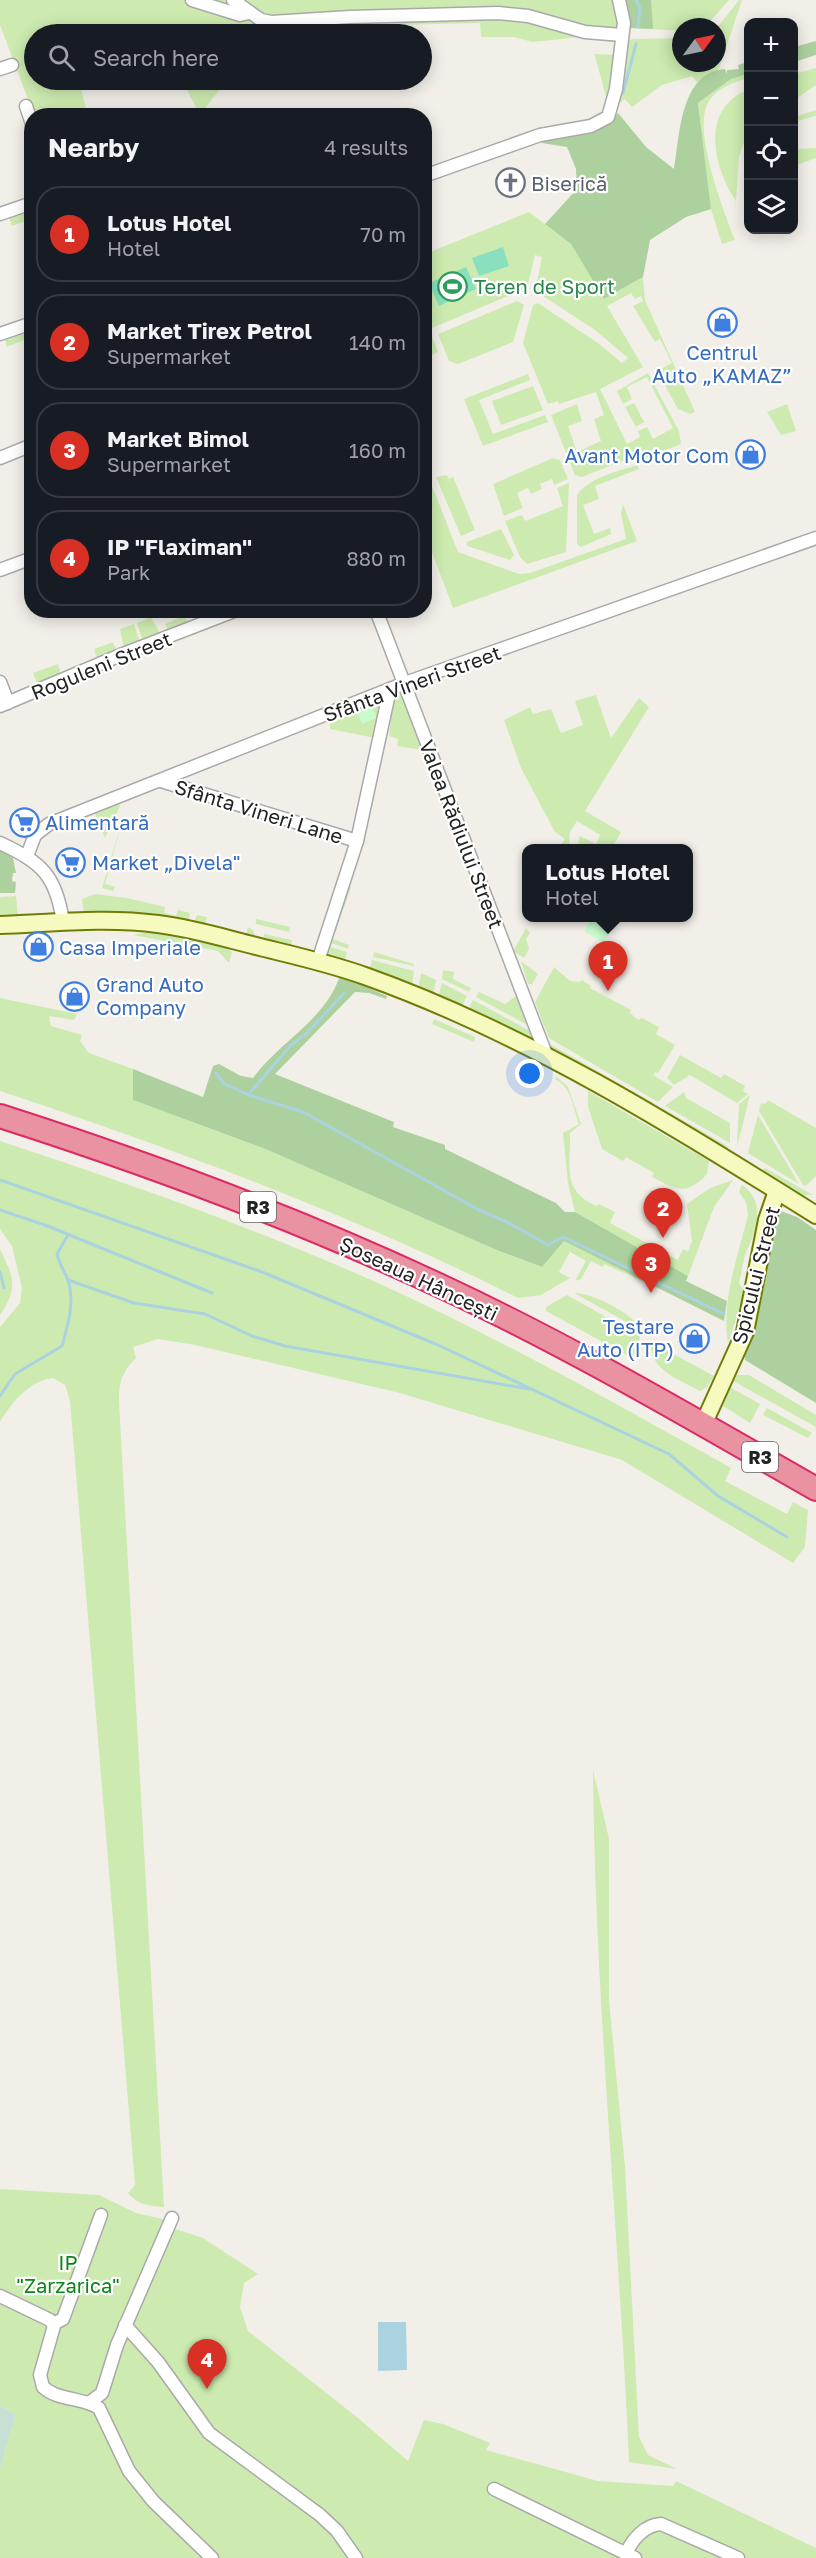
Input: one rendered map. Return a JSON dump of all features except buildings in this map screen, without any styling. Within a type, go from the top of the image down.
[{"type":"highway","name":"Șoseaua Hâncești","points":[[0,1116],[208,1187],[391,1263],[507,1318],[816,1489]]},
{"type":"street","points":[[192,0],[240,15],[249,13]]},
{"type":"street","points":[[233,0],[261,20],[282,23],[360,16],[513,14],[585,32],[622,35]]},
{"type":"street","points":[[432,173],[540,135],[591,126],[608,117],[616,89],[624,23],[619,0]]},
{"type":"street","points":[[0,69],[12,65]]},
{"type":"street","points":[[0,214],[24,206]]},
{"type":"street","points":[[0,334],[24,326]]},
{"type":"street","points":[[0,458],[24,448]]},
{"type":"street","name":"Sfânta Vineri Street","points":[[27,856],[35,835],[49,824],[405,683],[816,538]]},
{"type":"street","points":[[0,570],[24,561]]},
{"type":"street","name":"Roguleni Street","points":[[4,705],[123,654],[216,618]]},
{"type":"street","name":"Valea Rădiului Street","points":[[378,618],[547,1057]]},
{"type":"street","points":[[0,682],[4,705]]},
{"type":"street","points":[[318,962],[357,841],[390,689]]},
{"type":"street","name":"Sfânta Vineri Lane","points":[[161,781],[357,841]]},
{"type":"street","points":[[0,843],[27,856],[53,882],[58,892],[63,922]]},
{"type":"street","points":[[0,925],[112,921],[159,924],[318,962],[393,987],[547,1057],[816,1215]]},
{"type":"street","name":"Spicului Street","points":[[704,1425],[745,1332],[767,1220],[777,1191]]},
{"type":"street","points":[[53,2324],[63,2319],[101,2215]]},
{"type":"street","points":[[89,2403],[102,2393],[125,2325],[172,2218]]},
{"type":"street","points":[[0,2296],[53,2324],[55,2331],[39,2375],[41,2384],[52,2394],[89,2403],[101,2410],[114,2445],[129,2471],[153,2501],[212,2558]]},
{"type":"street","points":[[125,2325],[158,2362],[209,2433],[320,2515],[337,2531],[357,2558]]},
{"type":"street","points":[[494,2489],[631,2556],[641,2532],[653,2524],[661,2524],[738,2558]]},
{"type":"green space","points":[[0,0],[729,0],[713,18],[672,18],[672,30],[616,27],[613,29],[613,42],[580,37],[533,42],[513,37],[481,37],[480,23],[24,24],[24,89],[0,25]]},
{"type":"green space","points":[[623,0],[651,0],[653,29],[630,28]]},
{"type":"green space","points":[[739,0],[742,0],[726,48],[726,18]]},
{"type":"green space","points":[[672,38],[672,72],[714,72],[697,82],[692,76],[662,85],[632,107],[625,99],[617,105],[626,43],[632,39]]},
{"type":"green space","points":[[816,41],[816,55],[798,61],[798,46]]},
{"type":"green space","points":[[594,54],[616,55],[608,104],[595,56]]},
{"type":"green space","points":[[744,63],[744,75],[731,79],[698,103],[711,209],[686,217],[650,240],[643,277],[604,299],[571,244],[545,224],[577,189],[576,169],[567,147],[542,143],[540,140],[611,120],[618,113],[646,147],[674,169],[681,123],[691,93],[699,81],[710,73],[726,72],[727,74],[727,70],[739,69],[738,65]]},
{"type":"green space","points":[[816,68],[816,85],[798,97],[798,73]]},
{"type":"green space","points":[[744,75],[744,80],[721,89],[712,96],[704,114],[706,149],[711,170],[735,240],[722,244],[711,209],[698,103],[731,79]]},
{"type":"green space","points":[[25,90],[81,90],[86,108],[31,108]]},
{"type":"green space","points":[[187,90],[219,90],[205,108],[196,108]]},
{"type":"green space","points":[[744,92],[744,143],[739,156],[736,201],[721,172],[715,140],[717,124],[723,110],[733,99]]},
{"type":"green space","points":[[816,110],[816,116],[798,121],[798,116]]},
{"type":"green space","points":[[816,148],[816,158],[798,165],[798,149]]},
{"type":"green space","points":[[24,210],[24,222],[12,226],[8,216]]},
{"type":"green space","points":[[529,212],[571,244],[604,299],[643,277],[645,300],[695,412],[691,414],[678,409],[657,371],[672,363],[660,339],[655,342],[633,306],[643,301],[641,296],[635,299],[631,293],[607,306],[643,367],[600,389],[627,444],[640,437],[638,431],[647,427],[653,439],[673,428],[647,377],[627,387],[632,399],[623,404],[617,391],[648,373],[679,431],[681,444],[648,457],[630,458],[582,477],[575,475],[551,415],[577,404],[582,421],[568,426],[577,452],[601,441],[594,419],[604,415],[596,392],[559,404],[558,401],[548,404],[523,343],[533,305],[538,303],[598,343],[622,363],[628,358],[595,330],[540,294],[536,287],[542,257],[535,255],[527,288],[432,328],[432,251]]},
{"type":"green space","name":"Teren de Sport","points":[[503,247],[509,266],[479,276],[472,258]]},
{"type":"green space","name":"Teren de Sport","points":[[466,267],[476,289],[439,306],[432,290],[432,282]]},
{"type":"green space","points":[[517,301],[524,305],[513,342],[458,364],[449,361],[438,334]]},
{"type":"green space","points":[[24,330],[24,340],[7,347],[4,337]]},
{"type":"green space","points":[[432,336],[438,352],[432,355]]},
{"type":"green space","points":[[528,374],[530,380],[479,400],[493,434],[545,415],[548,422],[483,446],[464,399]]},
{"type":"green space","points":[[533,386],[543,410],[501,425],[492,401]]},
{"type":"green space","points":[[634,403],[644,422],[636,427],[625,407]]},
{"type":"green space","points":[[787,404],[796,431],[781,435],[767,412]]},
{"type":"green space","points":[[553,458],[560,460],[568,479],[554,485],[552,479],[540,484],[542,489],[531,494],[528,488],[517,493],[523,508],[504,516],[493,484]]},
{"type":"green space","points":[[637,465],[639,469],[595,486],[599,499],[583,505],[594,534],[610,528],[611,534],[581,547],[577,544],[577,495],[596,479]]},
{"type":"green space","points":[[447,475],[449,479],[453,477],[475,530],[461,536],[436,477]]},
{"type":"green space","points":[[569,483],[566,552],[527,564],[520,557],[505,521],[522,515],[525,521],[563,506],[557,488]]},
{"type":"green space","points":[[432,487],[458,552],[519,574],[530,573],[626,539],[621,513],[623,504],[637,541],[453,608],[432,552]]},
{"type":"green space","points":[[501,529],[514,555],[510,560],[467,546],[467,542]]},
{"type":"green space","points":[[152,618],[161,635],[143,642],[137,623]]},
{"type":"green space","points":[[179,618],[186,618],[188,623],[169,632],[165,624]]},
{"type":"green space","points":[[134,624],[140,643],[124,649],[120,629]]},
{"type":"green space","points":[[113,642],[117,652],[97,659],[94,649]]},
{"type":"green space","points":[[58,664],[61,674],[37,683],[33,673]]},
{"type":"green space","points":[[397,694],[401,694],[422,750],[397,746],[398,739],[389,736],[392,706]]},
{"type":"green space","points":[[596,695],[611,738],[639,698],[649,707],[585,811],[621,832],[614,844],[596,844],[600,835],[577,821],[570,832],[569,844],[562,844],[565,839],[555,832],[521,768],[504,720],[530,707],[533,714],[551,709],[561,733],[583,725],[575,701]]},
{"type":"green space","points":[[382,699],[375,738],[330,729],[330,719]]},
{"type":"green space","points":[[372,706],[377,718],[362,724],[357,712]]},
{"type":"green space","points":[[119,802],[120,806],[105,838],[95,813]]},
{"type":"green space","points":[[122,822],[105,884],[115,887],[113,891],[102,888]]},
{"type":"green space","points":[[580,836],[596,844],[579,844]]},
{"type":"green space","points":[[0,849],[13,858],[16,873],[13,873],[12,881],[16,882],[15,893],[0,893]]},
{"type":"green space","points":[[348,886],[351,887],[333,939],[349,945],[348,949],[328,942]]},
{"type":"green space","points":[[95,894],[127,898],[165,907],[164,913],[176,916],[178,910],[190,913],[188,926],[84,915],[82,899]]},
{"type":"green space","points":[[16,896],[18,917],[0,918],[0,897]]},
{"type":"green space","points":[[197,915],[207,917],[205,924],[246,934],[248,927],[253,930],[257,942],[192,926]]},
{"type":"green space","points":[[256,919],[290,927],[289,932],[256,924]]},
{"type":"green space","points":[[589,922],[595,922],[610,933],[603,943],[584,931]]},
{"type":"green space","points":[[526,928],[530,933],[526,939],[529,949],[524,958],[513,951]]},
{"type":"green space","points":[[150,932],[227,948],[232,952],[229,963],[218,951],[133,935]]},
{"type":"green space","points":[[264,934],[292,940],[291,949],[264,944]]},
{"type":"green space","points":[[327,946],[347,952],[344,964],[329,957]]},
{"type":"green space","points":[[374,952],[414,964],[414,966],[373,957]]},
{"type":"green space","points":[[372,960],[414,971],[412,988],[369,971]]},
{"type":"green space","points":[[521,961],[538,974],[532,984],[528,984]]},
{"type":"green space","points":[[554,967],[570,981],[580,982],[582,980],[591,986],[590,988],[631,1010],[630,1013],[638,1020],[642,1018],[659,1027],[656,1034],[675,1045],[658,1073],[655,1072],[653,1075],[673,1087],[658,1102],[549,1038],[535,1002]]},
{"type":"green space","points":[[443,970],[454,972],[453,979],[471,988],[469,992],[442,979]]},
{"type":"green space","points":[[421,973],[436,980],[433,997],[418,990]]},
{"type":"green space","points":[[342,977],[387,996],[386,999],[369,993],[355,992],[275,1074],[394,1122],[393,1127],[445,1145],[445,1149],[556,1203],[565,1212],[575,1212],[688,1276],[686,1281],[727,1301],[724,1321],[564,1241],[542,1267],[499,1251],[263,1148],[133,1100],[133,1069],[203,1097],[213,1066],[219,1064],[241,1076],[253,1078],[263,1065],[323,1007],[339,978]]},
{"type":"green space","points":[[442,983],[467,996],[461,1009],[438,998]]},
{"type":"green space","points":[[517,991],[531,1027],[476,997],[479,992],[505,1004],[516,996]]},
{"type":"green space","points":[[0,998],[77,1014],[74,1020],[49,1016],[51,1026],[82,1035],[80,1041],[89,1053],[133,1069],[133,1100],[263,1148],[499,1251],[542,1267],[563,1240],[662,1290],[604,1264],[603,1267],[591,1261],[581,1279],[575,1281],[586,1261],[570,1252],[559,1272],[570,1278],[541,1295],[518,1298],[392,1239],[263,1185],[132,1136],[0,1091]]},
{"type":"green space","points":[[473,1000],[534,1033],[535,1039],[532,1041],[467,1012]]},
{"type":"green space","points":[[434,1019],[475,1037],[474,1042],[432,1024]]},
{"type":"green space","points":[[548,1043],[655,1104],[647,1106],[552,1051]]},
{"type":"green space","points":[[680,1055],[721,1078],[724,1074],[745,1086],[743,1091],[748,1094],[737,1103],[690,1075],[674,1085],[667,1078]]},
{"type":"green space","points":[[557,1077],[568,1087],[581,1124],[570,1133],[569,1166],[573,1185],[586,1200],[615,1212],[610,1223],[678,1260],[683,1249],[688,1251],[692,1241],[687,1204],[710,1188],[733,1180],[714,1207],[688,1276],[575,1212],[568,1183],[563,1133],[579,1124],[568,1093],[565,1087],[555,1079]]},
{"type":"green space","points":[[588,1091],[709,1161],[707,1174],[693,1186],[680,1189],[652,1177],[654,1173],[626,1157],[623,1161],[602,1149],[588,1107]]},
{"type":"green space","points":[[684,1092],[686,1098],[730,1123],[730,1143],[665,1106]]},
{"type":"green space","points":[[750,1095],[737,1147],[739,1104]]},
{"type":"green space","points":[[768,1100],[816,1128],[816,1176],[806,1186],[803,1185],[759,1111],[761,1103],[765,1104]]},
{"type":"green space","points":[[662,1108],[729,1147],[725,1151],[662,1111]]},
{"type":"green space","points":[[758,1115],[799,1184],[748,1153]]},
{"type":"green space","points":[[0,1141],[191,1207],[378,1283],[600,1395],[731,1468],[725,1481],[787,1514],[793,1502],[808,1510],[805,1547],[793,1563],[622,1460],[400,1393],[195,1345],[158,1339],[133,1347],[136,1358],[122,1378],[119,1402],[164,2207],[144,2204],[128,2193],[135,2185],[70,1401],[65,1385],[53,1378],[36,1383],[16,1400],[0,1422],[0,1327],[20,1303],[22,1288],[12,1246],[0,1229]]},
{"type":"green space","points":[[765,1168],[813,1195],[799,1195],[761,1173]]},
{"type":"green space","points":[[742,1185],[754,1198],[757,1214],[739,1283],[745,1292],[728,1343],[726,1327],[729,1294],[748,1215],[746,1202],[739,1192]]},
{"type":"green space","points":[[781,1211],[797,1217],[816,1230],[816,1403],[745,1360],[744,1351],[776,1216]]},
{"type":"green space","points":[[0,1249],[11,1275],[12,1290],[0,1315]]},
{"type":"green space","points":[[574,1293],[590,1296],[611,1305],[630,1317],[641,1330]]},
{"type":"green space","points":[[567,1295],[640,1336],[636,1358],[634,1359],[546,1311],[546,1307]]},
{"type":"green space","points":[[651,1342],[714,1376],[707,1387],[700,1391],[666,1373],[655,1360]]},
{"type":"green space","points":[[737,1375],[749,1375],[816,1415],[816,1427],[733,1381]]},
{"type":"green space","points":[[728,1386],[760,1404],[750,1423],[723,1406]]},
{"type":"green space","points":[[767,1408],[812,1433],[808,1438],[763,1415]]},
{"type":"green space","points":[[593,1770],[609,1839],[609,2000],[625,2167],[639,2437],[648,2455],[677,2469],[629,2462],[598,1943]]},
{"type":"green space","name":"IP \"Zarzarica\"","points":[[0,2189],[99,2195],[136,2213],[167,2220],[163,2225],[203,2238],[258,2274],[244,2283],[240,2307],[248,2331],[358,2418],[408,2461],[424,2420],[443,2424],[490,2443],[486,2450],[598,2481],[673,2486],[676,2481],[816,2548],[816,2558],[0,2558],[0,2469],[16,2414],[0,2406]]},
{"type":"green space","points":[[0,2406],[16,2414],[0,2469]]},
{"type":"water","points":[[378,2322],[406,2322],[407,2370],[378,2371]]},
{"type":"waterway","points":[[636,0],[640,8],[638,27]]},
{"type":"waterway","points":[[623,93],[636,44]]},
{"type":"waterway","points":[[249,1094],[290,1046],[307,1033],[344,993]]},
{"type":"waterway","points":[[216,1073],[224,1084],[249,1095],[303,1112],[479,1210],[509,1223],[548,1245],[563,1237],[724,1314]]},
{"type":"waterway","points":[[0,1180],[262,1272],[438,1345],[669,1454],[718,1496],[787,1537]]},
{"type":"waterway","points":[[0,1210],[45,1225],[212,1293]]},
{"type":"waterway","points":[[0,1396],[15,1374],[62,1346],[70,1313],[71,1297],[68,1280],[57,1254],[68,1235]]},
{"type":"waterway","points":[[0,1272],[4,1288]]},
{"type":"waterway","points":[[68,1280],[134,1303],[205,1314],[252,1336],[285,1346],[529,1389]]},
{"type":"place","name":"Biserică","points":[[510,183]]},
{"type":"place","name":"Teren de Sport","points":[[453,286]]},
{"type":"place","name":"Centrul Auto „KAMAZ”","points":[[722,322]]},
{"type":"place","name":"Avant Motor Com","points":[[750,455]]},
{"type":"place","name":"Alimentară","points":[[24,822]]},
{"type":"place","name":"Market „Divela\"","points":[[71,862]]},
{"type":"place","name":"Casa Imperiale","points":[[38,947]]},
{"type":"place","name":"Lotus Hotel","points":[[608,991]]},
{"type":"place","name":"Grand Auto Company","points":[[75,996]]},
{"type":"place","name":"Market Tirex Petrol","points":[[663,1238]]},
{"type":"place","name":"Market Bimol","points":[[651,1293]]},
{"type":"place","name":"Testare Auto (ITP)","points":[[695,1338]]},
{"type":"place","name":"IP \"Flaximan\"","points":[[207,2389]]}]
